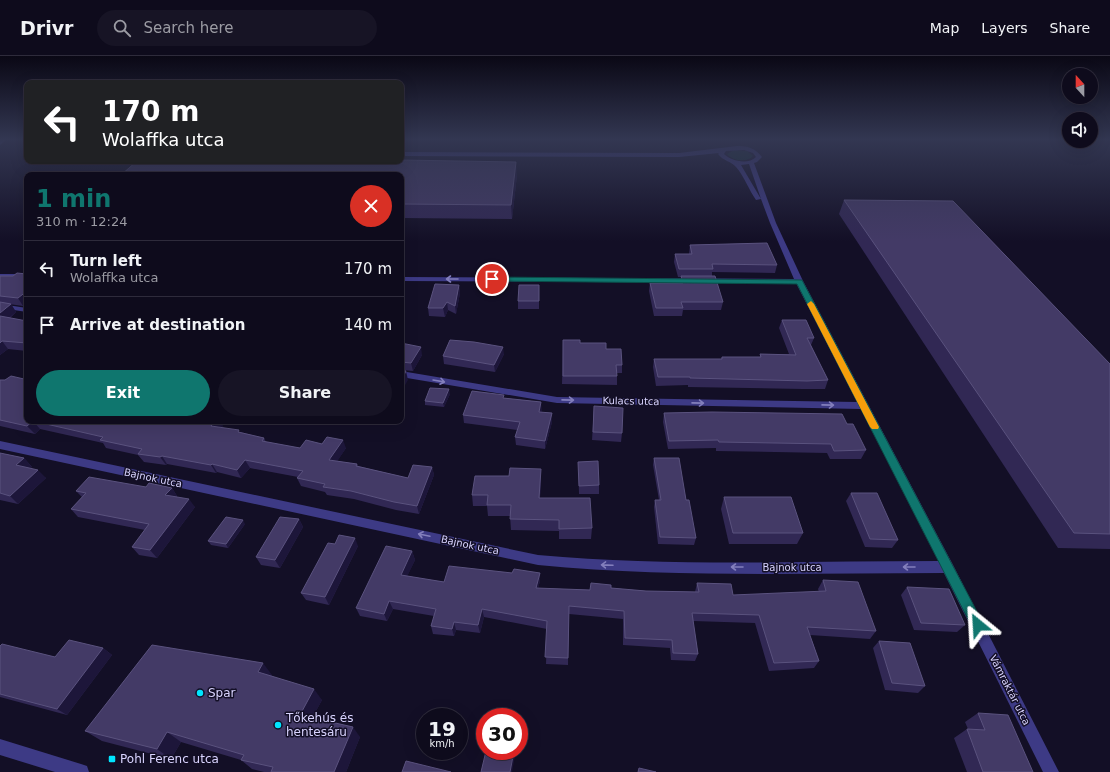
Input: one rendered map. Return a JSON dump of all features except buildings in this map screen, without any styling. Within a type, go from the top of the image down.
[{"type":"street","name":"Vámraktár utca","points":[[743,173],[773,223]]},
{"type":"street","name":"Vámraktár utca","points":[[755,173],[773,223],[799,282],[948,567],[1051,772]]},
{"type":"street","points":[[0,276],[24,276]]},
{"type":"street","points":[[404,279],[799,282]]},
{"type":"street","points":[[0,306],[24,310]]},
{"type":"street","name":"Kulacs utca","points":[[404,374],[557,400],[864,406]]},
{"type":"street","name":"Bajnok utca","points":[[0,445],[538,560],[592,565],[655,567],[948,567]]},
{"type":"street","points":[[0,747],[80,772]]},
{"type":"slow traffic","points":[[811,304],[875,427]]},
{"type":"place","name":"Spar","points":[[200,693]]},
{"type":"place","name":"Tőkehús és hentesáru","points":[[278,725]]},
{"type":"place","name":"Pohl Ferenc utca","points":[[112,759]]},
{"type":"route","points":[[492,279],[799,282],[978,625]]}]
